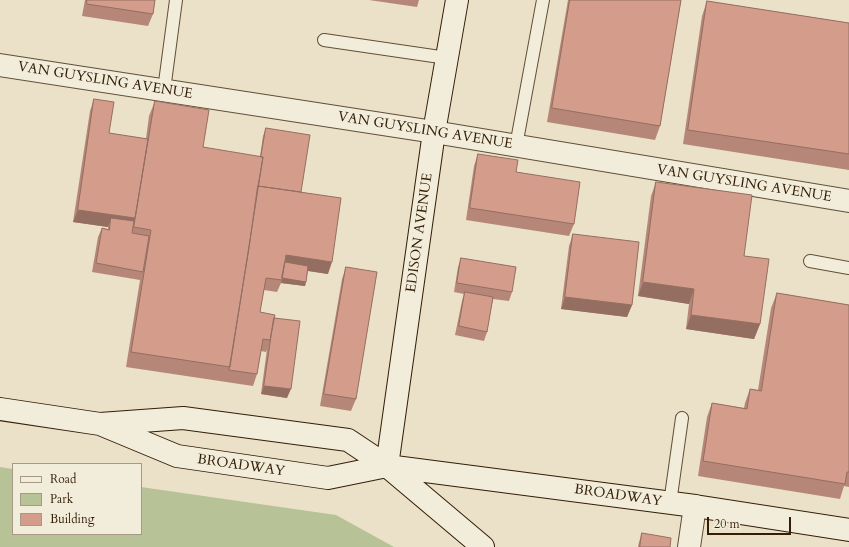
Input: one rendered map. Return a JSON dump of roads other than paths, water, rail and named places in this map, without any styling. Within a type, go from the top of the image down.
[{"type":"street","name":"EDISON AVENUE","points":[[387,466],[434,132],[457,0]]},
{"type":"street","name":"VAN GUYSLING AVENUE","points":[[0,65],[434,132],[849,201]]},
{"type":"street","name":"BROADWAY","points":[[0,409],[100,424],[183,418],[348,440],[387,466]]},
{"type":"street","name":"BROADWAY","points":[[100,424],[177,456],[328,478],[387,466],[695,506],[849,530]]},
{"type":"street","points":[[387,466],[483,547]]},
{"type":"street","points":[[689,547],[695,506]]},
{"type":"lane","points":[[164,90],[176,0]]},
{"type":"lane","points":[[516,146],[543,0]]},
{"type":"lane","points":[[324,40],[447,58]]},
{"type":"lane","points":[[810,261],[849,268]]},
{"type":"lane","points":[[670,503],[682,418]]}]
